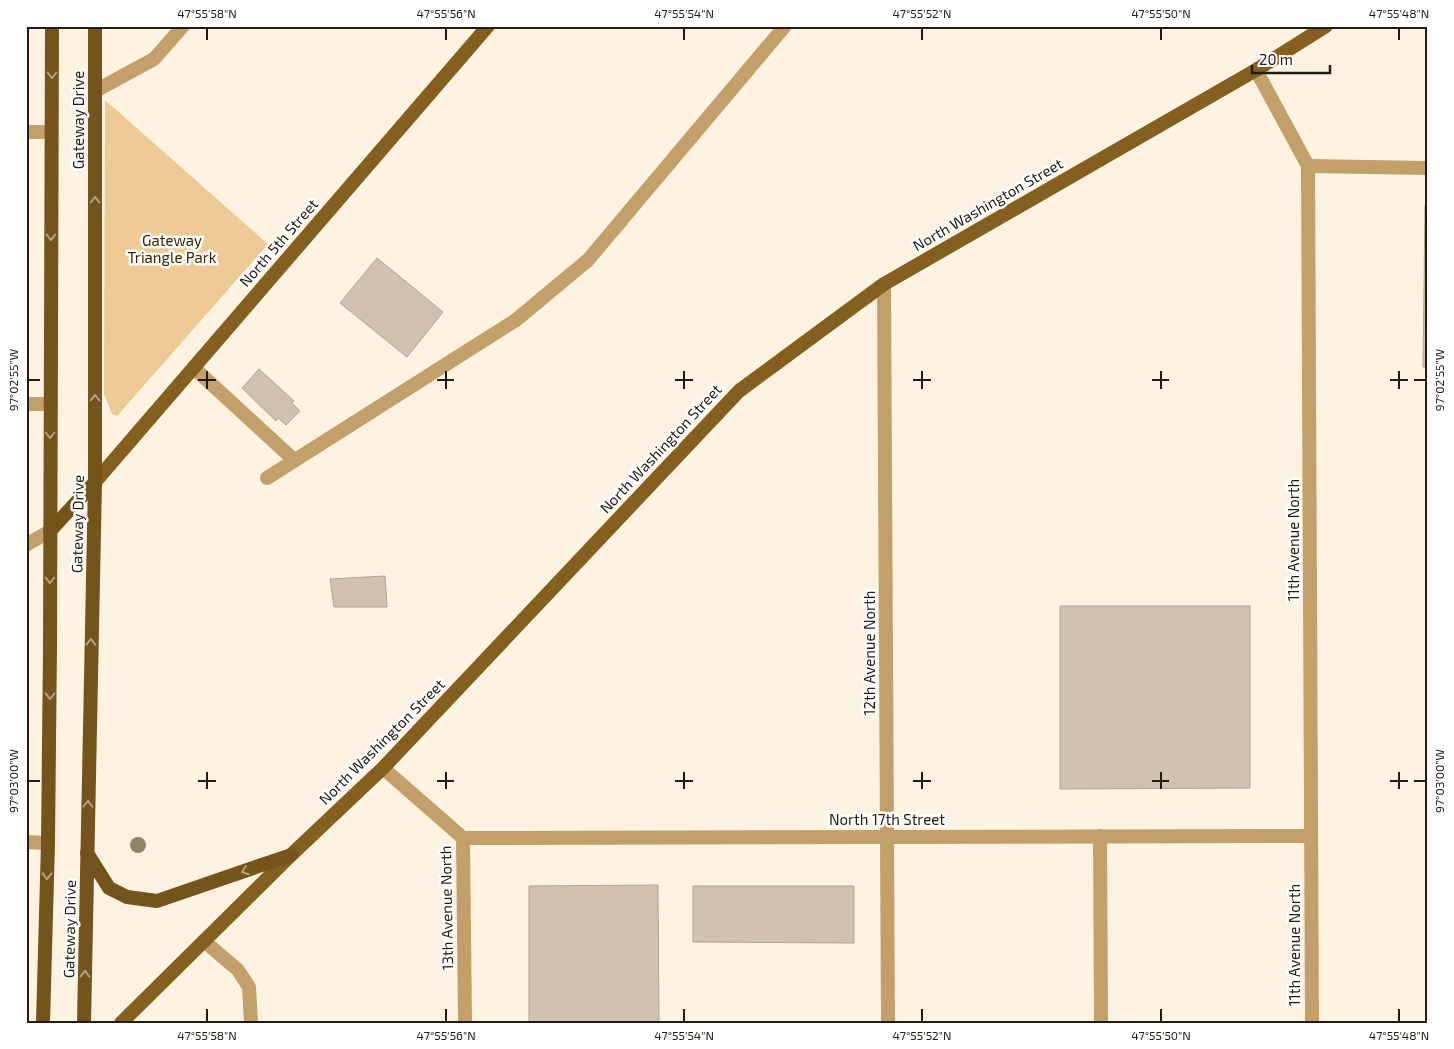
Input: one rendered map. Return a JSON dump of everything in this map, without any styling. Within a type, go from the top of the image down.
[{"type":"highway","name":"Gateway Drive","points":[[43,1023],[48,843],[52,26]]},
{"type":"highway","name":"Gateway Drive","points":[[84,1023],[95,482],[95,26]]},
{"type":"highway","points":[[50,531],[95,482]]},
{"type":"highway","points":[[88,853],[109,888],[127,897],[156,901],[291,855]]},
{"type":"main road","name":"North 5th Street","points":[[95,482],[488,26]]},
{"type":"main road","name":"North Washington Street","points":[[121,1023],[291,855],[384,768],[739,391],[884,284],[1256,70],[1326,26]]},
{"type":"street","points":[[95,91],[154,59],[183,26]]},
{"type":"street","points":[[267,478],[516,320],[588,260],[785,26]]},
{"type":"street","name":"11th Avenue North","points":[[1256,70],[1308,166],[1312,1023]]},
{"type":"street","points":[[26,132],[51,132]]},
{"type":"street","points":[[1308,166],[1428,168]]},
{"type":"street","name":"12th Avenue North","points":[[884,284],[888,1023]]},
{"type":"street","points":[[194,368],[294,460]]},
{"type":"street","points":[[26,404],[50,404]]},
{"type":"street","points":[[26,545],[50,531]]},
{"type":"street","name":"13th Avenue North","points":[[384,768],[463,838],[465,1023]]},
{"type":"street","points":[[1100,836],[1102,1023]]},
{"type":"street","name":"North 17th Street","points":[[463,838],[1311,836]]},
{"type":"street","points":[[26,842],[48,843]]},
{"type":"street","points":[[204,941],[238,970],[249,986],[251,1023]]},
{"type":"green space","name":"Gateway Triangle Park","points":[[105,100],[268,244],[117,416],[112,414],[104,394]]},
{"type":"building","points":[[1425,205],[1428,205],[1428,367],[1423,367]]},
{"type":"building","points":[[377,258],[443,312],[407,357],[340,303]]},
{"type":"building","points":[[259,369],[294,401],[292,403],[300,411],[286,425],[278,418],[276,421],[242,388]]},
{"type":"building","points":[[385,576],[387,607],[334,607],[330,579]]},
{"type":"building","points":[[1060,606],[1250,606],[1250,788],[1060,789]]},
{"type":"building","points":[[658,885],[659,1023],[529,1023],[529,886]]},
{"type":"building","points":[[693,886],[854,886],[854,943],[693,942]]}]
